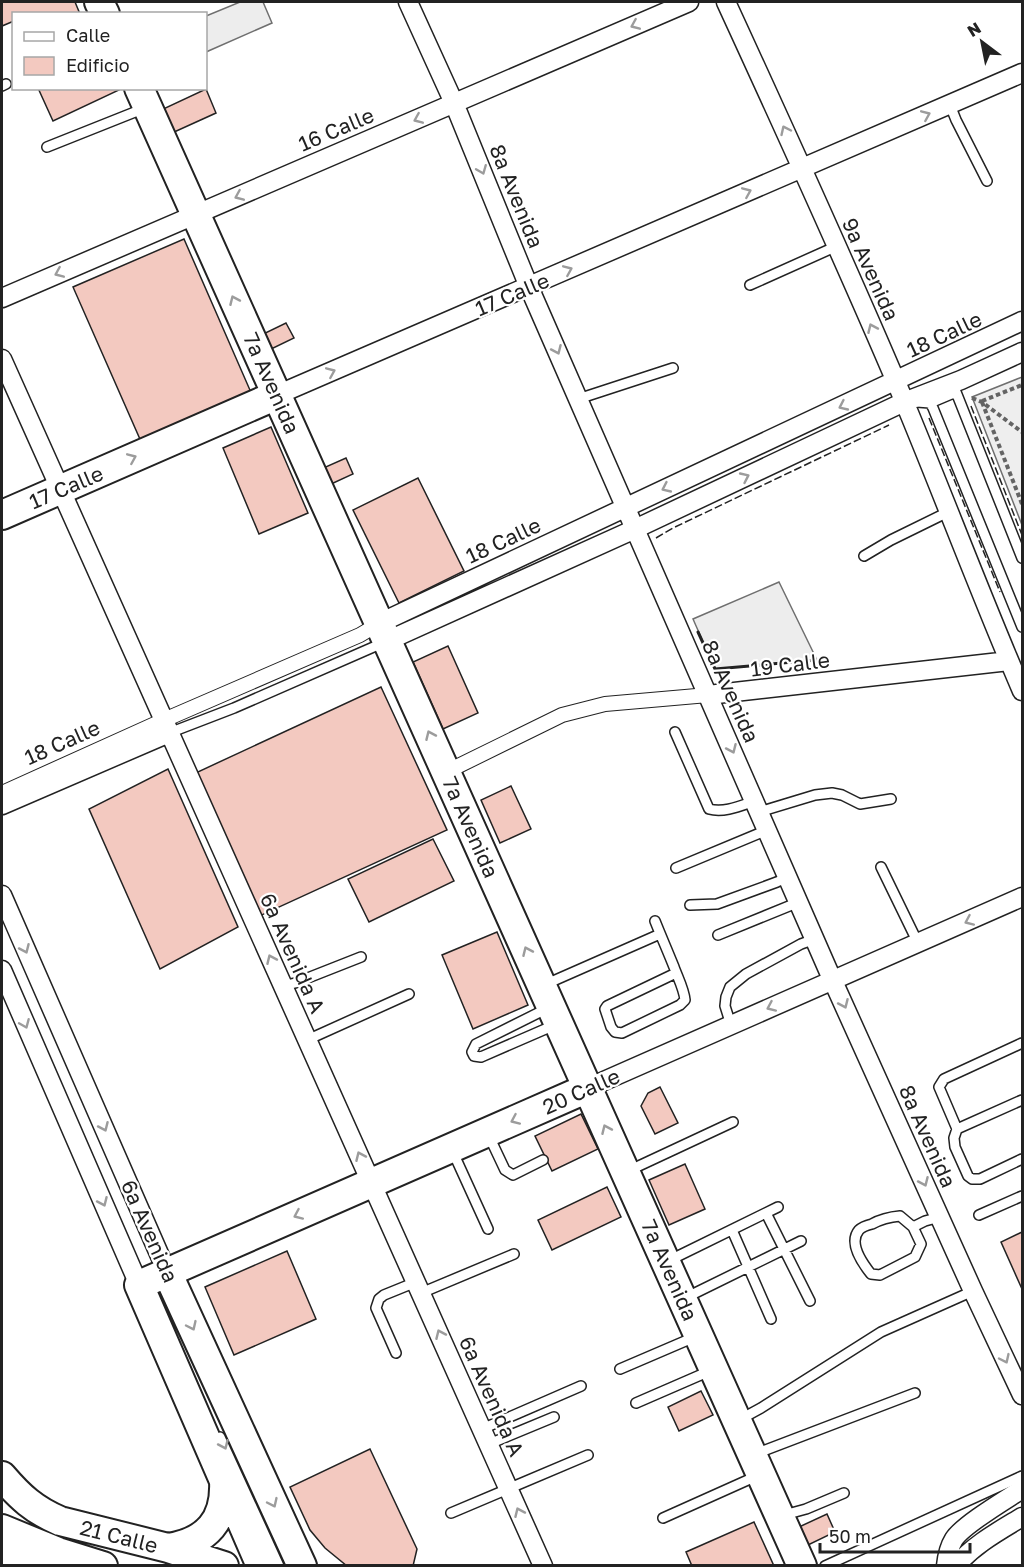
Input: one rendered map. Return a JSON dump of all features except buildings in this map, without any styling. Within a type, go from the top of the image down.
[{"type":"main road","name":"7a Avenida","points":[[143,98],[802,1566]]},
{"type":"main road","name":"17 Calle","points":[[2,515],[277,395]]},
{"type":"main road","name":"20 Calle","points":[[154,1284],[372,1183],[588,1088]]},
{"type":"main road","name":"6a Avenida","points":[[154,1284],[224,1479],[261,1566]]},
{"type":"main road","name":"6a Avenida","points":[[154,1284],[302,1566]]},
{"type":"main road","points":[[168,1548],[183,1546],[196,1539],[216,1522],[225,1497],[224,1479]]},
{"type":"main road","name":"21 Calle","points":[[7,1486],[44,1514],[60,1521],[168,1548],[224,1566]]},
{"type":"main road","name":"21 Calle","points":[[2,1529],[58,1552],[103,1566]]},
{"type":"main road","points":[[2,1553],[58,1552]]},
{"type":"street","name":"8a Avenida","points":[[408,2],[454,103],[529,287],[833,980],[973,1291],[1023,1395]]},
{"type":"street","name":"16 Calle","points":[[2,298],[689,2]]},
{"type":"street","name":"9a Avenida","points":[[726,2],[896,381],[1009,661],[1021,682]]},
{"type":"street","name":"17 Calle","points":[[277,395],[1023,73]]},
{"type":"street","name":"18 Calle","points":[[384,632],[626,507],[1023,321]]},
{"type":"street","name":"18 Calle","points":[[2,806],[360,635],[384,632],[635,529],[904,402],[1023,352]]},
{"type":"street","name":"6a Avenida A","points":[[2,359],[543,1566]]},
{"type":"street","name":"19 Calle","points":[[446,772],[562,715],[605,704],[708,695],[1009,661]]},
{"type":"street","name":"18 Calle","points":[[2,793],[167,727]]},
{"type":"street","name":"6a Avenida","points":[[2,895],[154,1284]]},
{"type":"street","name":"20 Calle","points":[[588,1088],[1023,897]]},
{"type":"street","name":"6a Avenida","points":[[2,970],[154,1284]]},
{"type":"street","points":[[946,1566],[947,1555],[955,1538],[967,1527],[1023,1489]]},
{"type":"street","points":[[956,1566],[980,1544],[1023,1517]]},
{"type":"lane","points":[[47,147],[143,98]]},
{"type":"lane","points":[[950,105],[987,181]]},
{"type":"lane","points":[[750,285],[837,246]]},
{"type":"lane","points":[[578,399],[672,368]]},
{"type":"lane","points":[[904,402],[930,403],[956,392],[1023,558]]},
{"type":"lane","points":[[930,403],[1023,627]]},
{"type":"lane","points":[[864,556],[948,512]]},
{"type":"lane","name":"18 Calle","points":[[167,727],[234,708],[384,632]]},
{"type":"lane","points":[[675,732],[709,808],[717,811],[757,807],[832,793],[860,804],[891,799]]},
{"type":"lane","points":[[676,868],[768,830]]},
{"type":"lane","points":[[881,867],[918,943]]},
{"type":"lane","points":[[690,906],[717,904],[788,877]]},
{"type":"lane","points":[[718,935],[799,902]]},
{"type":"lane","points":[[655,921],[660,934],[676,973],[684,993],[685,1000],[680,1005],[622,1033],[615,1032],[606,1014],[607,1006],[676,973]]},
{"type":"lane","points":[[551,1005],[476,1044],[472,1052],[474,1056],[481,1057],[551,1005],[660,934]]},
{"type":"lane","points":[[731,1025],[725,1006],[730,987],[746,975],[801,944],[815,939]]},
{"type":"lane","points":[[283,986],[361,957]]},
{"type":"lane","points":[[307,1040],[409,994]]},
{"type":"lane","points":[[1023,1043],[944,1079],[939,1087],[957,1129],[954,1138],[955,1147],[968,1176],[972,1179],[980,1179],[1023,1160]]},
{"type":"lane","points":[[957,1129],[1023,1100]]},
{"type":"lane","points":[[626,1172],[733,1122]]},
{"type":"lane","points":[[487,1132],[505,1170],[513,1175],[543,1160]]},
{"type":"lane","points":[[451,1148],[488,1229]]},
{"type":"lane","points":[[980,1215],[1023,1196]]},
{"type":"lane","points":[[666,1262],[778,1207]]},
{"type":"lane","points":[[766,1213],[810,1302]]},
{"type":"lane","points":[[900,1216],[913,1227],[921,1244],[915,1257],[880,1275],[871,1274],[860,1260],[855,1242],[857,1231],[885,1218],[900,1216]]},
{"type":"lane","points":[[913,1227],[940,1217]]},
{"type":"lane","points":[[732,1230],[771,1319]]},
{"type":"lane","points":[[683,1299],[801,1241]]},
{"type":"lane","points":[[396,1353],[376,1308],[384,1295],[419,1288],[514,1254]]},
{"type":"lane","points":[[737,1420],[761,1408],[881,1332],[973,1291]]},
{"type":"lane","points":[[620,1370],[699,1335]]},
{"type":"lane","points":[[636,1403],[714,1369]]},
{"type":"lane","points":[[486,1437],[581,1386]]},
{"type":"lane","points":[[663,1518],[757,1464],[915,1393]]},
{"type":"lane","points":[[486,1437],[554,1417]]},
{"type":"lane","points":[[215,1425],[279,1566]]},
{"type":"lane","points":[[451,1513],[588,1455]]},
{"type":"lane","points":[[825,1566],[1023,1476]]},
{"type":"lane","points":[[780,1516],[806,1509],[844,1493]]},
{"type":"path","points":[[982,402],[1023,385]]},
{"type":"path","points":[[989,390],[992,397]]},
{"type":"path","points":[[982,402],[1023,432]]},
{"type":"path","points":[[982,402],[1023,504]]},
{"type":"shaded area","points":[[240,2],[263,2],[272,23],[207,52],[207,16]]},
{"type":"shaded area","points":[[1022,377],[1022,525],[972,397]]},
{"type":"shaded area","points":[[779,582],[817,660],[715,669],[693,619]]},
{"type":"fence","points":[[971,406],[1022,535]]},
{"type":"fence","points":[[929,418],[1000,592]]},
{"type":"fence","points":[[656,538],[889,425]]},
{"type":"wall","points":[[698,632],[715,669],[817,660]]}]
